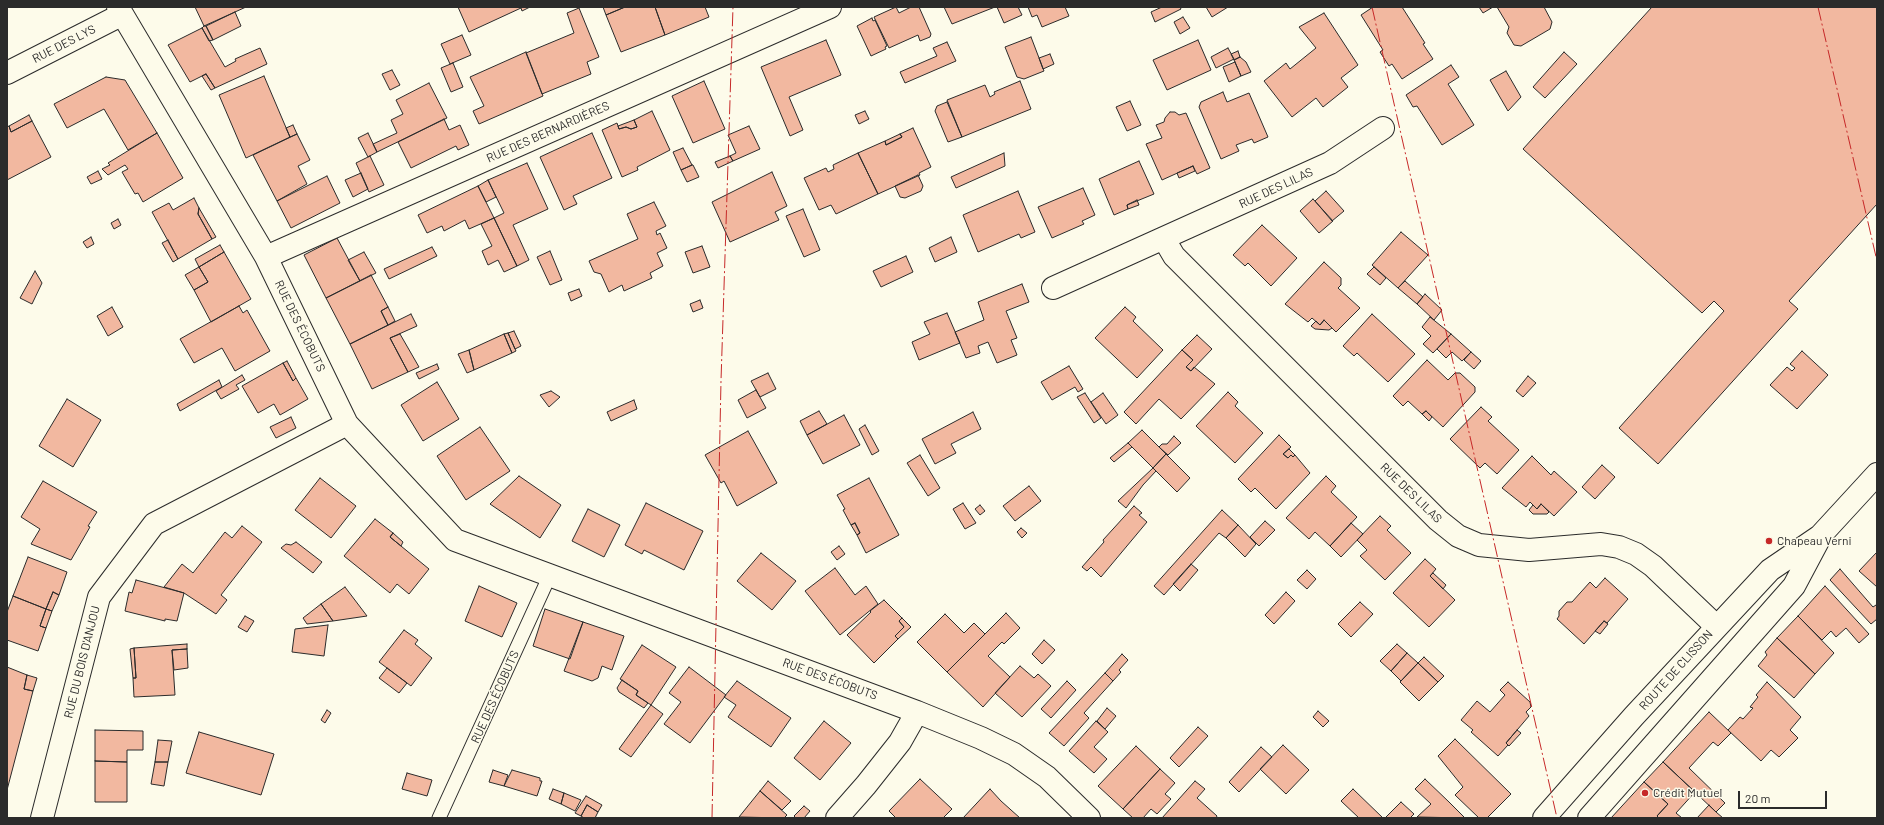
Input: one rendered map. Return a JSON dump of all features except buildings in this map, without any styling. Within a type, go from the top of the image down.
[{"type":"street","name":"RUE DES BERNARDIÈRES","points":[[266,257],[830,7]]},
{"type":"street","name":"RUE DES ÉCOBUTS","points":[[119,11],[266,257],[347,424],[455,540],[917,712],[1014,754],[1047,777],[1089,818]]},
{"type":"street","name":"RUE DES LYS","points":[[7,73],[119,11]]},
{"type":"street","name":"RUE DES LILAS","points":[[1053,288],[1330,163],[1383,128]]},
{"type":"street","name":"RUE DES LILAS","points":[[1164,239],[1174,256],[1438,520],[1458,536],[1479,545],[1529,550],[1601,544],[1619,547],[1636,554],[1653,566],[1716,626]]},
{"type":"street","name":"RUE DU BOIS D'ANJOU","points":[[42,818],[99,596],[154,524],[347,424]]},
{"type":"street","name":"ROUTE DE CLISSON","points":[[1545,818],[1716,626],[1770,570],[1820,536],[1877,474]]},
{"type":"street","name":"ROUTE DE CLISSON","points":[[1589,818],[1794,586],[1820,536]]},
{"type":"street","points":[[837,818],[866,785],[900,742],[917,712]]},
{"type":"lane","name":"RUE DES ÉCOBUTS","points":[[439,818],[550,575]]},
{"type":"power","points":[[712,818],[721,381],[733,7]]},
{"type":"power","points":[[1372,7],[1557,818]]},
{"type":"power","points":[[1818,7],[1877,261]]},
{"type":"place","name":"Chapeau Verni","points":[[1769,541]]},
{"type":"place","name":"Crédit Mutuel","points":[[1645,793]]}]
